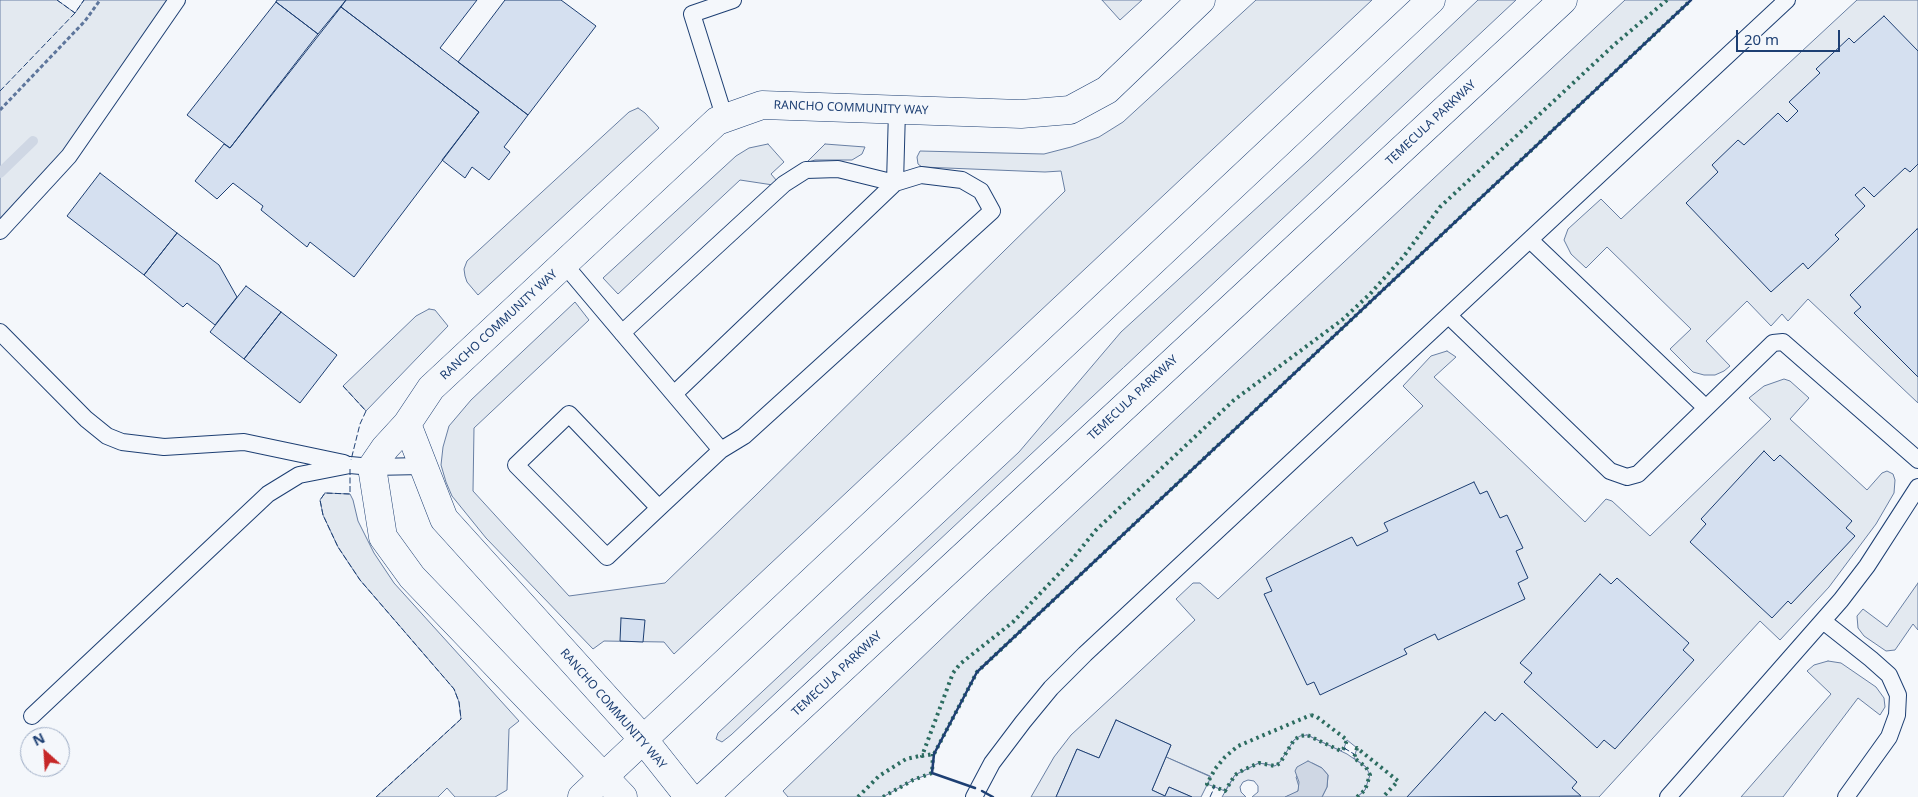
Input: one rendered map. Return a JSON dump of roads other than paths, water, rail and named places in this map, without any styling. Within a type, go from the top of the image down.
[{"type":"main road","name":"RANCHO COMMUNITY WAY","points":[[361,466],[385,448],[407,424],[431,388],[718,121],[762,106],[1021,114],[1070,110],[1107,90],[1201,0]]},
{"type":"main road","points":[[582,797],[1431,0]]},
{"type":"main road","name":"TEMECULA PARKWAY","points":[[704,797],[1563,0]]},
{"type":"main road","name":"RANCHO COMMUNITY WAY","points":[[407,424],[444,519],[643,739],[689,797]]},
{"type":"main road","points":[[361,466],[383,537],[412,577],[623,797]]},
{"type":"lane","points":[[0,231],[69,156],[177,0]]},
{"type":"lane","points":[[725,118],[692,14],[733,0]]},
{"type":"lane","points":[[974,797],[992,763],[1023,722],[1051,688],[1085,654],[1787,0]]},
{"type":"lane","points":[[895,183],[897,110]]},
{"type":"lane","points":[[622,333],[784,184],[806,170],[838,169],[895,183]]},
{"type":"lane","points":[[659,508],[569,414],[516,465],[606,557],[659,508],[721,450],[744,436],[992,211],[981,192],[962,180],[921,175],[895,183],[674,394]]},
{"type":"lane","points":[[1530,240],[1705,407]]},
{"type":"lane","points":[[564,264],[721,450]]},
{"type":"lane","points":[[1449,316],[1610,471],[1627,477],[1638,474],[1773,343],[1783,342],[1918,460]]},
{"type":"lane","points":[[0,332],[86,419],[107,436],[122,442],[164,448],[244,442],[361,466]]},
{"type":"lane","points":[[32,716],[268,494],[299,475],[361,466],[423,466]]},
{"type":"lane","points":[[1668,797],[1823,620],[1867,566],[1918,487]]},
{"type":"lane","points":[[1823,620],[1889,675],[1898,695],[1897,715],[1889,738],[1846,797]]},
{"type":"waterway","points":[[0,173],[33,141]]}]
